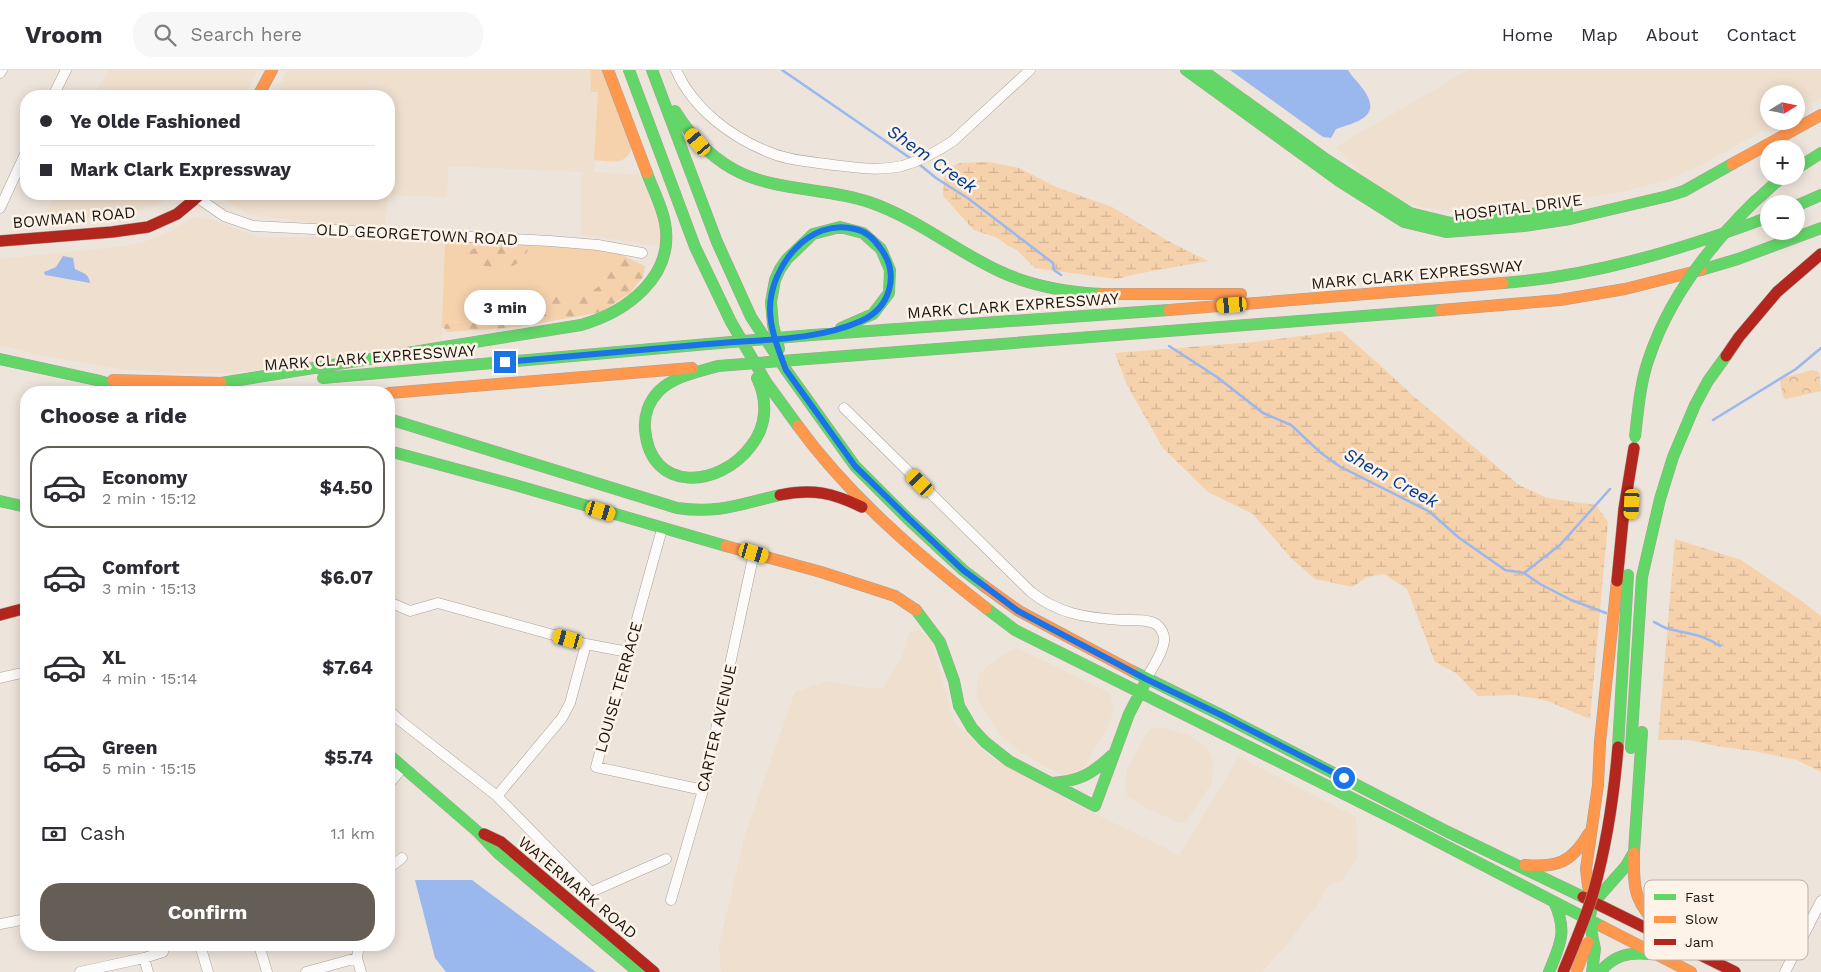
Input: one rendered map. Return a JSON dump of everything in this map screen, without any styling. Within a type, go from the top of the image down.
[{"type":"main road","points":[[261,90],[272,70]]},
{"type":"main road","points":[[96,380],[221,383],[581,325],[609,317],[640,295],[654,277],[664,257],[666,230],[647,173],[608,70]]},
{"type":"main road","points":[[628,70],[656,139],[695,247],[710,296],[763,391],[765,413],[763,423],[755,441],[741,458],[731,466],[709,476],[688,478],[674,475],[660,465],[648,444],[644,430],[648,407],[657,393],[673,381],[718,366]]},
{"type":"main road","name":"HOSPITAL DRIVE","points":[[1186,70],[1339,180],[1404,222],[1446,232],[1524,226],[1570,219],[1668,196],[1684,191],[1821,115]]},
{"type":"main road","name":"HOSPITAL DRIVE","points":[[1202,70],[1327,160],[1410,213],[1451,223],[1573,210],[1665,188],[1702,171],[1774,130]]},
{"type":"main road","points":[[654,74],[681,121],[698,142],[733,169],[771,183],[825,192],[879,206],[916,223],[978,262],[1043,287],[1080,293],[1106,294],[1304,294],[1399,291]]},
{"type":"main road","points":[[654,74],[717,242],[751,317],[786,370],[855,466],[963,570],[1018,611],[1146,679],[1219,714],[1448,832],[1644,928]]},
{"type":"main road","points":[[1805,113],[1821,104]]},
{"type":"main road","points":[[1805,163],[1821,153]]},
{"type":"main road","points":[[1592,972],[1595,949],[1589,920],[1593,903],[1586,877],[1598,785],[1600,742],[1624,509],[1640,398],[1650,358],[1671,310],[1703,257],[1741,214],[1774,185]]},
{"type":"main road","points":[[1805,202],[1821,195]]},
{"type":"main road","name":"BOWMAN ROAD","points":[[0,241],[112,232],[148,227],[177,214],[195,200]]},
{"type":"main road","name":"MARK CLARK EXPRESSWAY","points":[[221,383],[282,381],[812,335],[1503,284],[1562,276],[1672,251],[1760,220]]},
{"type":"main road","points":[[786,370],[771,322],[771,293],[782,266],[791,254],[813,235],[834,228],[846,227],[857,229],[873,239],[889,263],[892,280],[886,300],[870,316],[862,320],[846,327],[812,335]]},
{"type":"main road","points":[[395,393],[1560,300],[1625,289],[1675,277],[1738,259],[1821,228]]},
{"type":"main road","points":[[695,247],[732,322],[766,382],[806,437],[848,486],[884,520],[955,584],[1015,630],[1389,817],[1644,948]]},
{"type":"main road","points":[[1628,773],[1642,577],[1660,499],[1673,457],[1700,397],[1721,362],[1753,319],[1778,292],[1821,254]]},
{"type":"main road","points":[[0,359],[118,386]]},
{"type":"main road","points":[[395,421],[677,508],[720,510],[775,495],[792,492],[826,491],[842,497],[884,520]]},
{"type":"main road","points":[[1563,972],[1597,880],[1609,823],[1616,776],[1634,443]]},
{"type":"main road","points":[[395,453],[821,572],[895,596],[916,610],[940,642],[954,681],[959,706],[972,728],[985,742],[1009,761],[1095,806],[1128,714],[1146,679]]},
{"type":"main road","points":[[1644,910],[1637,901],[1633,877],[1660,499]]},
{"type":"main road","points":[[0,501],[20,506]]},
{"type":"main road","points":[[0,615],[20,610]]},
{"type":"main road","points":[[1052,783],[1069,782],[1088,776],[1115,752]]},
{"type":"main road","name":"WATERMARK ROAD","points":[[395,760],[478,832],[499,854],[638,972]]},
{"type":"main road","points":[[1518,865],[1560,865],[1567,861],[1583,844],[1591,828]]},
{"type":"main road","name":"WATERMARK ROAD","points":[[478,832],[501,842],[654,972]]},
{"type":"main road","points":[[1576,972],[1589,938],[1619,832]]},
{"type":"main road","points":[[1593,903],[1626,866],[1634,852]]},
{"type":"main road","points":[[1550,972],[1563,939],[1563,923],[1554,902]]},
{"type":"main road","points":[[1559,951],[1568,939],[1589,920]]},
{"type":"main road","points":[[1600,972],[1613,958],[1621,955],[1644,953]]},
{"type":"main road","points":[[1668,960],[1691,972]]},
{"type":"main road","points":[[1711,960],[1735,972]]},
{"type":"street","points":[[56,90],[66,70]]},
{"type":"street","points":[[676,70],[694,98],[710,116],[728,131],[748,143],[772,154],[800,160],[871,169],[904,166],[939,151],[953,141],[1030,70]]},
{"type":"street","points":[[0,208],[20,165]]},
{"type":"street","name":"OLD GEORGETOWN ROAD","points":[[205,200],[224,216],[253,226],[550,241],[598,245],[642,253]]},
{"type":"street","points":[[844,408],[1044,604],[1091,618],[1140,621],[1156,624],[1161,628],[1164,639],[1163,646],[1146,679]]},
{"type":"street","name":"LOUISE TERRACE","points":[[662,529],[596,767],[703,790]]},
{"type":"street","name":"CARTER AVENUE","points":[[671,900],[703,790],[754,553]]},
{"type":"street","points":[[395,605],[410,611],[438,603],[586,644],[628,652]]},
{"type":"street","points":[[497,796],[562,718],[570,703],[586,644]]},
{"type":"street","points":[[0,678],[20,673]]},
{"type":"street","points":[[395,716],[497,796],[591,892],[666,859]]},
{"type":"street","points":[[395,777],[403,767]]},
{"type":"street","points":[[395,863],[402,858]]},
{"type":"street","points":[[1808,927],[1821,901]]},
{"type":"street","points":[[0,924],[20,920]]},
{"type":"street","points":[[202,951],[208,972]]},
{"type":"street","points":[[261,951],[267,972]]},
{"type":"street","points":[[358,951],[357,958],[361,972]]},
{"type":"street","points":[[80,972],[163,952]]},
{"type":"street","points":[[144,958],[148,972]]},
{"type":"street","points":[[306,972],[357,958]]},
{"type":"street","points":[[1785,972],[1791,960]]},
{"type":"shaded area","points":[[108,70],[258,70],[247,90],[97,90]]},
{"type":"shaded area","points":[[287,70],[590,70],[591,92],[598,92],[594,172],[639,175],[659,217],[660,246],[581,235],[581,178],[584,172],[448,166],[447,197],[395,195],[395,90],[277,90]]},
{"type":"shaded area","points":[[1468,70],[1821,70],[1821,98],[1805,107],[1805,85],[1760,85],[1760,130],[1764,130],[1701,165],[1667,180],[1622,192],[1467,214],[1420,207],[1391,196],[1360,172],[1336,147]]},
{"type":"shaded area","points":[[52,200],[164,200],[125,215],[43,223]]},
{"type":"shaded area","points":[[226,200],[387,200],[384,227],[331,226],[248,214]]},
{"type":"shaded area","points":[[195,217],[212,220],[259,237],[366,237],[366,235],[445,239],[442,343],[233,373],[175,373],[118,369],[40,355],[0,345],[0,259],[126,246],[144,242],[172,231]]},
{"type":"shaded area","points":[[919,630],[932,642],[954,722],[988,755],[1075,804],[1179,855],[1239,757],[1356,817],[1358,858],[1341,881],[1329,884],[1317,905],[1262,972],[721,972],[719,946],[746,832],[795,692],[827,681],[870,689],[883,688],[902,657],[910,631]]},
{"type":"shaded area","points":[[1017,648],[1110,693],[1113,711],[1109,725],[1082,769],[1072,776],[1060,774],[1021,753],[999,733],[976,696],[979,674],[999,657]]},
{"type":"shaded area","points":[[1160,727],[1190,736],[1208,749],[1214,765],[1212,782],[1186,821],[1180,823],[1144,807],[1128,797],[1125,787],[1127,769],[1149,730]]},
{"type":"green space","points":[[590,70],[604,70],[632,145],[627,157],[623,160],[594,160],[598,92],[591,92]]},
{"type":"green space","points":[[989,162],[1019,168],[1056,187],[1112,207],[1168,241],[1208,261],[1116,279],[1035,268],[1017,250],[998,238],[974,230],[943,196],[945,170],[960,163]]},
{"type":"green space","points":[[445,239],[491,242],[487,246],[479,246],[468,251],[487,267],[516,249],[510,252],[495,241],[576,246],[624,256],[604,264],[604,279],[594,291],[586,294],[545,299],[519,315],[446,324],[442,328]]},
{"type":"green space","points":[[495,241],[510,252],[525,248],[528,250],[518,263],[511,267],[498,269],[463,258],[461,253],[463,249],[468,251],[479,246],[485,247]]},
{"type":"green space","points":[[624,256],[645,266],[643,277],[630,293],[601,312],[519,327],[447,332],[444,328],[446,324],[507,318],[519,315],[546,299],[585,294],[599,286],[605,278],[602,271],[604,264]]},
{"type":"green space","points":[[1341,331],[1411,394],[1519,485],[1547,498],[1596,505],[1608,522],[1590,719],[1545,700],[1514,695],[1478,696],[1456,673],[1435,662],[1407,589],[1384,574],[1366,577],[1353,587],[1315,579],[1292,559],[1253,514],[1208,492],[1163,448],[1127,385],[1115,353],[1254,342]]},
{"type":"green space","points":[[1813,370],[1819,372],[1821,391],[1786,399],[1783,397],[1780,381],[1782,378]]},
{"type":"green space","points":[[1675,539],[1741,560],[1821,616],[1821,772],[1797,760],[1754,751],[1716,746],[1690,740],[1658,740]]},
{"type":"water","points":[[1230,70],[1348,70],[1368,98],[1369,112],[1352,124],[1336,129],[1331,138],[1323,137]]},
{"type":"water","points":[[63,256],[73,258],[75,269],[87,275],[90,283],[45,275],[44,272],[56,267]]},
{"type":"water","points":[[415,880],[472,880],[596,972],[446,972],[435,958]]},
{"type":"waterway","name":"Shem Creek","points":[[782,70],[913,160]]},
{"type":"waterway","name":"Shem Creek","points":[[919,164],[936,178],[969,199],[1053,263],[1054,270],[1061,275]]},
{"type":"waterway","name":"Shem Creek","points":[[1169,346],[1217,377],[1263,413],[1291,425],[1321,453],[1339,466],[1430,512],[1458,537],[1505,570],[1524,573],[1540,584],[1571,600],[1606,613]]},
{"type":"waterway","points":[[1713,420],[1796,369],[1821,348]]},
{"type":"waterway","points":[[1524,573],[1560,545],[1610,489]]},
{"type":"waterway","name":"Shem Creek","points":[[1654,622],[1667,628],[1701,637],[1720,646]]},
{"type":"traffic: fast","points":[[629,70],[695,247],[731,322],[766,382],[798,426]]},
{"type":"traffic: fast","points":[[652,70],[717,242],[751,317],[786,370],[855,466],[907,518],[963,570],[984,586]]},
{"type":"traffic: fast","points":[[1186,70],[1339,181],[1404,222],[1446,232],[1524,226],[1570,219],[1668,196],[1684,191],[1732,164]]},
{"type":"traffic: fast","points":[[1202,70],[1327,160],[1410,213],[1451,223],[1567,210]]},
{"type":"traffic: fast","points":[[675,111],[693,136],[708,151],[733,169],[749,176],[782,186],[852,197],[869,202],[919,225],[982,263],[1011,276],[1049,287],[1101,294]]},
{"type":"traffic: fast","points":[[1805,163],[1821,153]]},
{"type":"traffic: fast","points":[[221,383],[581,325],[615,311],[644,289],[655,276],[662,260],[666,242],[664,217],[647,173]]},
{"type":"traffic: fast","points":[[1635,437],[1643,377],[1657,336],[1668,314],[1679,294],[1707,254],[1738,218],[1774,185]]},
{"type":"traffic: fast","points":[[1805,202],[1821,195]]},
{"type":"traffic: fast","points":[[1503,283],[1571,274],[1638,259],[1704,240],[1760,220]]},
{"type":"traffic: fast","points":[[779,349],[773,325],[771,302],[775,280],[780,269],[787,259],[813,234],[840,227],[863,233],[881,249],[890,270],[889,293],[873,314],[841,328]]},
{"type":"traffic: fast","points":[[1701,270],[1738,259],[1821,228]]},
{"type":"traffic: fast","points":[[812,335],[1169,310]]},
{"type":"traffic: fast","points":[[833,357],[1441,310]]},
{"type":"traffic: fast","points":[[708,344],[812,335]]},
{"type":"traffic: fast","points":[[323,378],[708,344]]},
{"type":"traffic: fast","points":[[1631,748],[1642,577],[1660,499],[1673,457],[1695,405],[1708,381],[1726,356]]},
{"type":"traffic: fast","points":[[718,366],[833,357]]},
{"type":"traffic: fast","points":[[0,359],[118,386]]},
{"type":"traffic: fast","points":[[718,366],[687,375],[665,386],[655,395],[648,408],[645,429],[650,450],[659,465],[673,474],[688,478],[705,476],[722,470],[738,460],[751,446],[760,430],[764,413],[763,396],[757,378]]},
{"type":"traffic: fast","points":[[395,421],[677,508],[692,510],[718,509],[780,495]]},
{"type":"traffic: fast","points":[[395,453],[726,546]]},
{"type":"traffic: fast","points":[[0,501],[20,506]]},
{"type":"traffic: fast","points":[[1618,747],[1628,575]]},
{"type":"traffic: fast","points":[[986,608],[1015,630],[1398,821],[1603,927]]},
{"type":"traffic: fast","points":[[916,610],[940,642],[954,681],[959,706],[972,728],[985,742],[1009,761],[1095,806],[1129,714],[1144,685]]},
{"type":"traffic: fast","points":[[1132,671],[1448,832],[1583,897]]},
{"type":"traffic: fast","points":[[1592,972],[1595,949],[1589,920],[1593,903],[1626,866],[1634,852],[1642,732]]},
{"type":"traffic: fast","points":[[1052,783],[1078,778],[1092,772],[1112,755]]},
{"type":"traffic: fast","points":[[395,760],[478,832],[499,854],[638,972]]},
{"type":"traffic: fast","points":[[1549,972],[1561,938],[1561,921],[1554,902]]},
{"type":"traffic: fast","points":[[1600,972],[1616,958],[1629,954],[1644,954]]},
{"type":"traffic: slow","points":[[261,90],[272,70]]},
{"type":"traffic: slow","points":[[608,70],[647,173]]},
{"type":"traffic: slow","points":[[1732,164],[1821,115]]},
{"type":"traffic: slow","points":[[1441,310],[1560,300],[1625,289],[1701,270]]},
{"type":"traffic: slow","points":[[1169,310],[1503,283]]},
{"type":"traffic: slow","points":[[1101,294],[1241,294]]},
{"type":"traffic: slow","points":[[395,393],[692,368]]},
{"type":"traffic: slow","points":[[113,380],[221,383]]},
{"type":"traffic: slow","points":[[798,426],[839,477],[862,500],[910,546],[986,608]]},
{"type":"traffic: slow","points":[[726,546],[821,572],[895,596],[916,610]]},
{"type":"traffic: slow","points":[[1593,903],[1586,869],[1598,785],[1600,742],[1617,581]]},
{"type":"traffic: slow","points":[[984,586],[1019,611],[1132,671]]},
{"type":"traffic: slow","points":[[1525,865],[1547,865],[1563,861],[1576,851],[1589,833]]},
{"type":"traffic: slow","points":[[1634,853],[1635,888],[1644,908]]},
{"type":"traffic: slow","points":[[1603,927],[1644,948]]},
{"type":"traffic: slow","points":[[1576,972],[1588,942]]},
{"type":"traffic: slow","points":[[1668,960],[1691,972]]},
{"type":"traffic: jam","points":[[0,241],[112,232],[148,227],[177,214],[194,200]]},
{"type":"traffic: jam","points":[[1726,356],[1739,337],[1777,292],[1821,254]]},
{"type":"traffic: jam","points":[[1617,581],[1624,509],[1634,448]]},
{"type":"traffic: jam","points":[[780,495],[802,492],[822,493],[841,498],[862,507]]},
{"type":"traffic: jam","points":[[0,615],[20,610]]},
{"type":"traffic: jam","points":[[1563,972],[1580,931],[1599,872],[1609,819],[1618,747]]},
{"type":"traffic: jam","points":[[484,834],[501,842],[654,972]]},
{"type":"traffic: jam","points":[[1583,897],[1644,927]]},
{"type":"traffic: jam","points":[[1711,960],[1735,972]]},
{"type":"route","points":[[505,362],[760,339],[777,338],[812,335],[846,327],[870,316],[878,309],[886,300],[892,280],[889,263],[879,245],[857,229],[846,227],[822,231],[802,243],[782,266],[775,280],[771,293],[770,309],[774,336],[780,353],[786,370],[811,402],[855,466],[963,570],[1018,611],[1146,679],[1344,778]]}]
